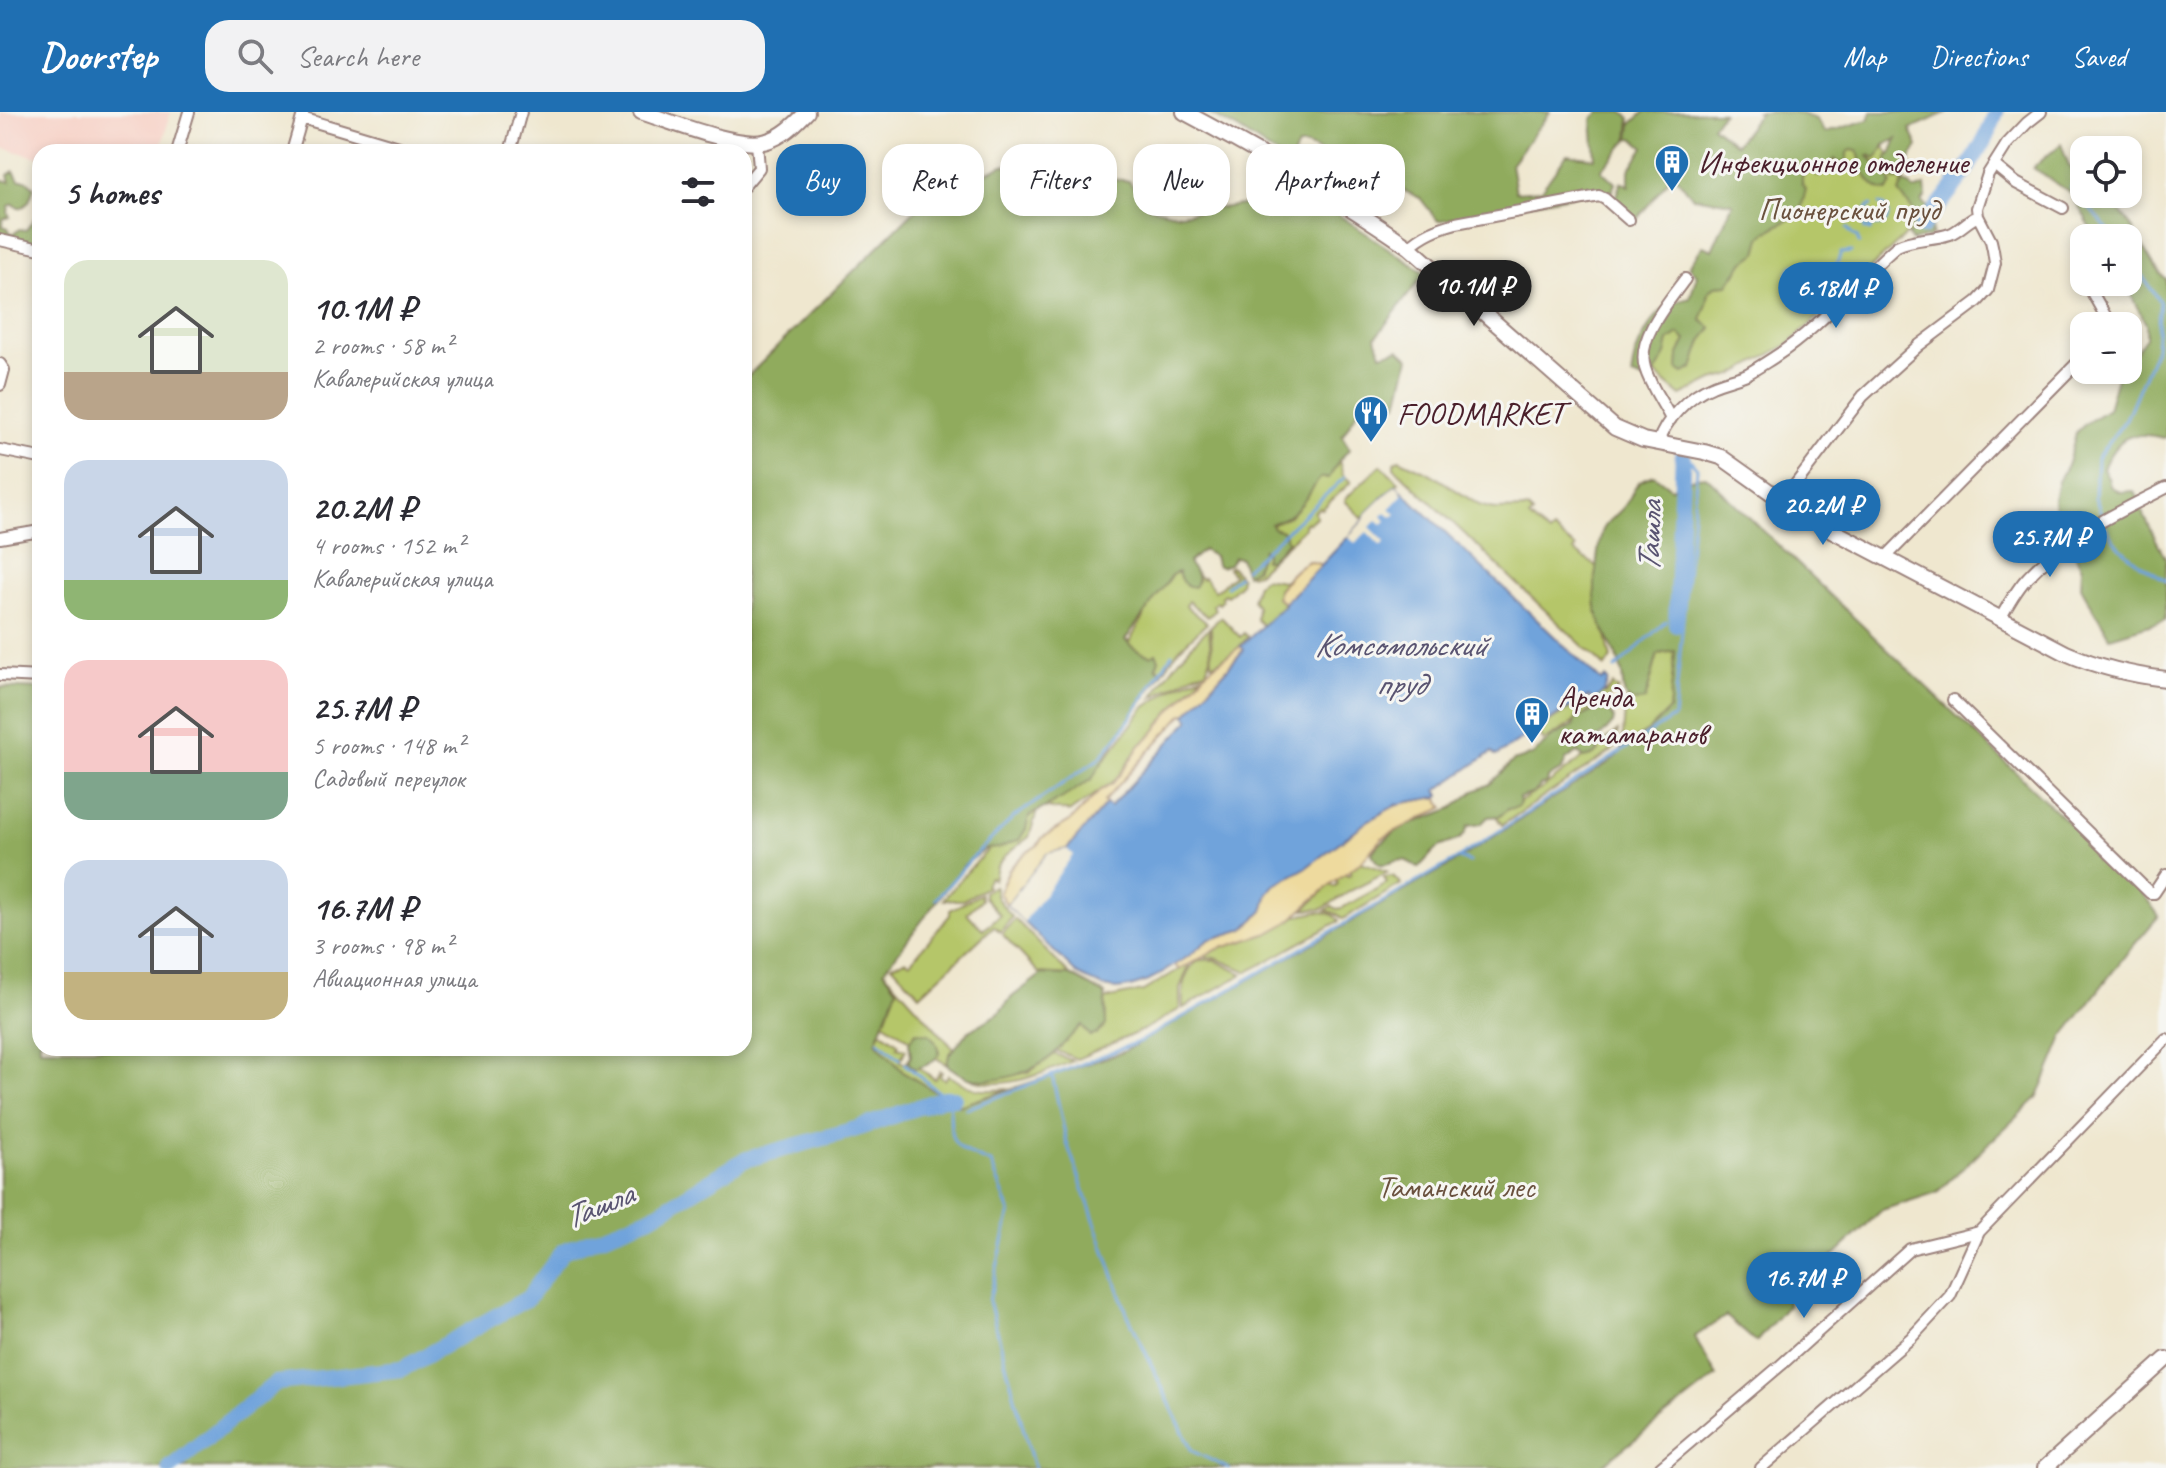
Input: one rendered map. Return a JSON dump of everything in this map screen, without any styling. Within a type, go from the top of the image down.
[{"type":"street","points":[[179,144],[189,112]]},
{"type":"street","points":[[512,144],[521,112]]},
{"type":"street","points":[[641,112],[734,141],[761,143],[784,133],[805,113]]},
{"type":"street","points":[[1184,112],[1258,151],[1409,247],[1602,418],[1633,437],[1721,457],[1782,502],[2066,653],[2116,671],[2166,679]]},
{"type":"street","points":[[1782,502],[1863,396],[1918,346],[1988,290],[1995,263],[1991,241],[1977,208],[1988,174],[2007,144],[2041,112]]},
{"type":"street","points":[[294,144],[302,115],[390,144]]},
{"type":"street","points":[[752,176],[759,168],[761,143]]},
{"type":"street","points":[[1994,165],[2016,183],[2063,208]]},
{"type":"street","points":[[1409,247],[1438,228],[1456,223],[1599,196],[1629,220]]},
{"type":"street","points":[[1658,443],[1671,419],[1695,395],[1750,373],[1816,327],[1897,246],[1908,240],[1935,238],[1955,232],[1978,216]]},
{"type":"street","points":[[0,240],[32,247]]},
{"type":"street","points":[[1671,419],[1645,368],[1643,348],[1648,335],[1685,279]]},
{"type":"street","points":[[0,364],[4,370],[0,385]]},
{"type":"street","points":[[1885,558],[2070,370]]},
{"type":"street","points":[[0,450],[32,456]]},
{"type":"street","points":[[2000,619],[2026,579],[2052,554],[2166,488]]},
{"type":"street","points":[[0,538],[32,532]]},
{"type":"street","points":[[0,675],[32,677]]},
{"type":"street","points":[[1953,700],[2150,893],[2154,893],[2166,875]]},
{"type":"street","points":[[1761,1468],[1911,1338],[1950,1296],[1979,1232],[2166,1039]]},
{"type":"street","points":[[1660,1468],[1910,1249],[1979,1232]]},
{"type":"street","points":[[2045,1468],[2166,1359]]},
{"type":"shaded area","points":[[0,112],[171,112],[162,144],[32,144],[32,156],[0,147]]},
{"type":"green space","points":[[1207,112],[1550,112],[1511,164],[1516,192],[1541,190],[1567,154],[1595,158],[1592,119],[1600,112],[1623,112],[1630,118],[1628,140],[1601,170],[1615,183],[1612,191],[1595,191],[1438,221],[1420,198],[1405,191],[1405,144],[1260,144]]},
{"type":"green space","points":[[1644,112],[1723,112],[1712,126],[1736,144],[1759,114],[1757,112],[1795,112],[1816,119],[1825,133],[1868,120],[1871,112],[1948,112],[1910,129],[1918,146],[1909,162],[1913,167],[1904,180],[1894,180],[1890,175],[1894,170],[1887,162],[1897,139],[1884,145],[1876,159],[1868,156],[1892,184],[1887,191],[1875,186],[1860,169],[1858,151],[1847,153],[1847,160],[1840,165],[1835,159],[1821,176],[1807,172],[1802,176],[1806,189],[1801,209],[1792,218],[1766,232],[1757,253],[1743,263],[1728,285],[1715,286],[1709,292],[1701,320],[1712,328],[1702,341],[1693,368],[1684,373],[1678,369],[1679,354],[1686,340],[1679,334],[1669,341],[1666,355],[1653,377],[1643,380],[1632,376],[1635,357],[1644,336],[1664,309],[1690,298],[1697,275],[1689,266],[1703,246],[1712,250],[1733,203],[1693,197],[1673,174],[1637,219],[1614,201],[1621,182],[1629,186],[1629,170],[1644,147],[1633,138],[1629,139],[1631,124]]},
{"type":"green space","name":"Пионерский пруд","points":[[1867,135],[1884,145],[1932,235],[1907,234],[1789,344],[1733,375],[1713,380],[1681,396],[1647,367],[1794,180]]},
{"type":"green space","points":[[2061,144],[2070,167],[2070,192],[2033,168]]},
{"type":"green space","name":"Таманский лес","points":[[1000,166],[1000,216],[1117,216],[1117,179],[1129,181],[1133,186],[1133,216],[1230,216],[1230,207],[1246,204],[1246,216],[1340,216],[1425,273],[1376,337],[1381,354],[1399,349],[1409,358],[1398,404],[1360,408],[1342,436],[1350,449],[1339,460],[1329,478],[1320,478],[1296,510],[1271,524],[1273,528],[1283,531],[1288,541],[1269,560],[1264,560],[1266,552],[1263,549],[1255,569],[1246,574],[1240,558],[1234,557],[1229,564],[1221,567],[1216,565],[1214,556],[1203,550],[1188,563],[1197,577],[1194,587],[1183,583],[1178,572],[1173,574],[1125,640],[1143,654],[1151,656],[1156,653],[1159,659],[1156,667],[1162,673],[1092,779],[1029,816],[1019,840],[999,848],[986,849],[964,865],[884,971],[897,989],[876,1042],[904,1073],[959,1106],[1123,1052],[1450,865],[1611,761],[1622,747],[1648,731],[1669,710],[1675,651],[1658,654],[1645,700],[1630,700],[1624,693],[1619,662],[1599,619],[1595,594],[1602,532],[1623,508],[1641,480],[1654,475],[1671,488],[1706,476],[2143,894],[2159,916],[2063,1037],[2038,1097],[1937,1192],[1882,1210],[1826,1263],[1812,1257],[1788,1275],[1788,1305],[1756,1342],[1726,1316],[1694,1337],[1717,1376],[1598,1468],[0,1468],[0,687],[32,689],[32,1056],[752,1056],[752,372],[909,216],[984,216],[984,174]]},
{"type":"green space","points":[[14,171],[19,180],[26,180],[32,185],[32,193],[25,206],[9,206],[10,217],[3,219],[3,226],[14,234],[19,229],[26,230],[32,222],[32,245],[0,239],[0,179],[10,182],[8,175]]},
{"type":"green space","points":[[1903,183],[1914,190],[1925,186],[1926,196],[1922,202],[1928,207],[1925,214],[1932,230],[1929,237],[1912,241],[1908,236],[1917,216],[1899,192]]},
{"type":"green space","points":[[2080,208],[2116,208],[2130,224],[2089,224]]},
{"type":"green space","points":[[2142,245],[2153,265],[2166,279],[2166,437],[2142,435],[2126,438],[2114,449],[2103,468],[2110,486],[2120,492],[2134,491],[2166,559],[2166,620],[2110,637],[2081,587],[2082,568],[2056,516],[2054,500],[2076,433],[2108,409],[2115,384],[2142,384],[2142,343],[2146,337],[2146,324],[2131,296],[2142,296]]},
{"type":"green space","points":[[1399,459],[1431,474],[1479,505],[1497,510],[1528,509],[1533,514],[1529,518],[1549,534],[1553,530],[1576,548],[1574,551],[1599,568],[1598,598],[1611,659],[1605,667],[1394,467],[1394,462]]},
{"type":"green space","points":[[1339,460],[1343,475],[1351,482],[1322,509],[1320,507],[1314,512],[1317,516],[1307,522],[1257,573],[1250,575],[1248,573],[1255,569],[1263,549],[1266,551],[1273,528],[1271,524],[1290,516],[1320,478],[1329,477]]},
{"type":"green space","points":[[1381,465],[1399,482],[1362,518],[1345,501],[1346,498]]},
{"type":"green space","points":[[1231,566],[1241,578],[1240,584],[1227,596],[1224,594],[1219,604],[1213,605],[1215,610],[1208,617],[1188,601],[1186,606],[1207,623],[1179,649],[1162,673],[1151,656],[1136,651],[1125,641],[1130,641],[1148,608],[1175,571],[1194,586],[1198,575],[1202,579],[1204,577],[1215,591],[1234,575],[1228,568]]},
{"type":"green space","points":[[1291,575],[1278,590],[1277,597],[1284,604],[1263,626],[1256,619],[1257,606],[1252,600],[1257,584],[1263,578],[1283,581]]},
{"type":"green space","points":[[1221,617],[1240,637],[1244,633],[1248,637],[1237,649],[1212,665],[1211,626]]},
{"type":"green space","points":[[1209,628],[1211,657],[1206,671],[1153,697],[1178,660]]},
{"type":"green space","points":[[1675,651],[1669,710],[1648,731],[1622,747],[1626,698],[1645,700],[1658,654]]},
{"type":"green space","points":[[1204,674],[1140,745],[1117,779],[1070,812],[1041,807],[1104,761],[1144,708],[1175,687]]},
{"type":"green space","points":[[1613,685],[1619,690],[1544,741],[1537,731],[1571,708],[1593,701],[1603,692],[1605,694]]},
{"type":"green space","points":[[1603,706],[1608,708],[1614,719],[1613,724],[1594,742],[1599,751],[1584,758],[1578,752],[1566,760],[1562,770],[1548,778],[1547,784],[1519,798],[1517,807],[1508,809],[1500,816],[1488,817],[1481,824],[1468,826],[1460,838],[1438,848],[1419,867],[1401,860],[1382,864],[1375,860],[1372,853],[1378,845],[1401,828],[1453,808],[1474,791],[1490,784],[1513,761],[1533,755],[1552,737],[1573,726],[1576,719]]},
{"type":"green space","points":[[1618,731],[1612,751],[1502,825],[1496,816],[1543,788]]},
{"type":"green space","points":[[1037,811],[1029,837],[1006,855],[997,866],[994,880],[990,877],[985,884],[987,887],[963,900],[943,900],[986,852]]},
{"type":"green space","points":[[1361,862],[1388,872],[1322,909],[1304,910],[1331,884],[1334,887],[1338,884],[1336,880],[1345,873],[1348,876],[1352,873],[1350,870]]},
{"type":"green space","points":[[1393,876],[1401,884],[1343,919],[1326,910],[1332,906],[1342,908],[1387,883],[1384,877]]},
{"type":"green space","points":[[994,886],[997,898],[1012,917],[1000,932],[994,926],[920,995],[892,965],[906,960],[910,963],[950,915],[950,910],[980,894],[981,900],[967,913],[983,930],[1000,915],[984,897],[984,892]]},
{"type":"green space","points":[[1318,912],[1333,915],[1339,921],[1248,972],[1216,958],[1200,957],[1269,933],[1297,916]]},
{"type":"green space","points":[[1015,919],[1070,975],[1039,973],[1002,934]]},
{"type":"green space","points":[[1201,960],[1215,960],[1243,974],[1183,1008],[1187,974]]},
{"type":"green space","points":[[1190,963],[1180,988],[1180,1009],[1143,1030],[1077,1059],[1057,1051],[1082,1025],[1086,1032],[1106,1025],[1105,999],[1143,991]]},
{"type":"green space","points":[[884,971],[954,1049],[947,1065],[883,1022],[897,989]]},
{"type":"green space","points":[[1042,974],[1070,975],[1105,994],[1106,1025],[1090,1036],[1082,1025],[1048,1059],[1016,1075],[980,1080],[966,1077],[947,1065],[949,1055],[969,1031],[998,1014],[1012,997]]},
{"type":"green space","points":[[881,1031],[899,1044],[897,1047],[906,1049],[900,1061],[905,1064],[913,1053],[910,1062],[935,1079],[940,1071],[940,1076],[945,1080],[948,1075],[976,1089],[1008,1089],[959,1106],[904,1073],[876,1042]]},
{"type":"green space","points":[[916,1032],[929,1034],[940,1053],[928,1064],[914,1069],[908,1062],[911,1056],[909,1042]]},
{"type":"green space","points":[[1055,1054],[1073,1061],[1006,1083],[979,1082],[967,1077],[987,1080],[1029,1072]]},
{"type":"sand","points":[[1309,561],[1322,565],[1284,603],[1277,597],[1281,587],[1294,571]]},
{"type":"sand","points":[[1241,646],[1244,649],[1104,801],[1106,804],[1067,849],[1047,854],[1007,905],[999,893],[1009,869],[1042,838],[1070,821],[1102,789],[1113,783],[1140,745],[1208,670]]},
{"type":"sand","points":[[1437,797],[1444,807],[1382,838],[1361,862],[1287,923],[1269,933],[1218,949],[1179,970],[1175,965],[1208,940],[1244,929],[1263,911],[1268,892],[1273,886],[1307,867],[1369,820],[1398,804]]},
{"type":"water","name":"Комсомольский пруд","points":[[1396,485],[1601,681],[1605,678],[1608,681],[1604,692],[1594,700],[1589,697],[1580,701],[1496,756],[1492,752],[1437,790],[1440,795],[1437,797],[1398,804],[1369,820],[1307,867],[1273,886],[1263,911],[1244,929],[1208,940],[1189,956],[1148,981],[1117,989],[1103,987],[1078,975],[1007,905],[1047,854],[1067,849],[1106,804],[1110,807],[1190,720],[1186,715],[1244,650],[1241,646],[1284,605]]},
{"type":"pier","points":[[1396,485],[1403,494],[1390,508],[1396,514],[1392,517],[1386,512],[1382,516],[1386,521],[1382,524],[1377,520],[1370,527],[1385,542],[1381,546],[1367,532],[1355,543],[1348,537],[1365,515]]},
{"type":"pier","points":[[1067,849],[1073,855],[1024,922],[1007,905],[1047,854]]},
{"type":"waterway","name":"Ташла","points":[[1922,227],[1974,158],[1996,112]]},
{"type":"waterway","points":[[1875,226],[1884,224],[1887,218],[1887,210],[1880,204]]},
{"type":"waterway","points":[[1866,220],[1866,210],[1871,205]]},
{"type":"waterway","points":[[2089,208],[2103,224]]},
{"type":"waterway","points":[[1850,220],[1858,217],[1863,222]]},
{"type":"waterway","points":[[1864,224],[1865,229],[1870,231],[1868,222]]},
{"type":"waterway","points":[[1847,228],[1851,233]]},
{"type":"waterway","points":[[1853,235],[1859,243]]},
{"type":"waterway","points":[[1841,253],[1851,252]]},
{"type":"waterway","points":[[1819,276],[1833,269],[1840,255]]},
{"type":"waterway","points":[[1788,273],[1795,264],[1803,272]]},
{"type":"waterway","points":[[1805,273],[1817,276]]},
{"type":"waterway","points":[[2103,518],[2095,497],[2097,458],[2126,419],[2156,348],[2160,301],[2142,276]]},
{"type":"waterway","name":"Ташла","points":[[1676,625],[1683,451]]},
{"type":"waterway","points":[[966,1109],[1141,1041],[1455,860],[1674,717],[1697,468],[1685,454]]},
{"type":"waterway","points":[[1245,569],[1345,477]]},
{"type":"waterway","points":[[2105,525],[2123,550],[2166,580]]},
{"type":"waterway","points":[[1227,586],[1238,576]]},
{"type":"waterway","name":"Ташла","points":[[1673,614],[1676,610]]},
{"type":"waterway","points":[[1615,669],[1666,621]]},
{"type":"waterway","points":[[936,899],[1014,817],[1100,758],[1124,728],[1172,654]]},
{"type":"waterway","points":[[1459,858],[1470,862]]},
{"type":"waterway","points":[[879,1041],[900,1059]]},
{"type":"waterway","points":[[905,1064],[946,1098]]},
{"type":"waterway","points":[[1052,1075],[1067,1143],[1127,1313],[1192,1451],[1228,1468]]},
{"type":"waterway","name":"Ташла","points":[[170,1468],[276,1383],[402,1369],[528,1298],[563,1251],[651,1217],[744,1160],[856,1129],[943,1098],[954,1098]]},
{"type":"waterway","points":[[948,1098],[953,1138],[966,1152],[991,1163],[1010,1212],[989,1301],[1034,1468]]},
{"type":"place","name":"Инфекционное отделение","points":[[1672,193]]},
{"type":"place","name":"FOODMARKET","points":[[1371,444]]},
{"type":"place","name":"Аренда катамаранов","points":[[1532,745]]}]
